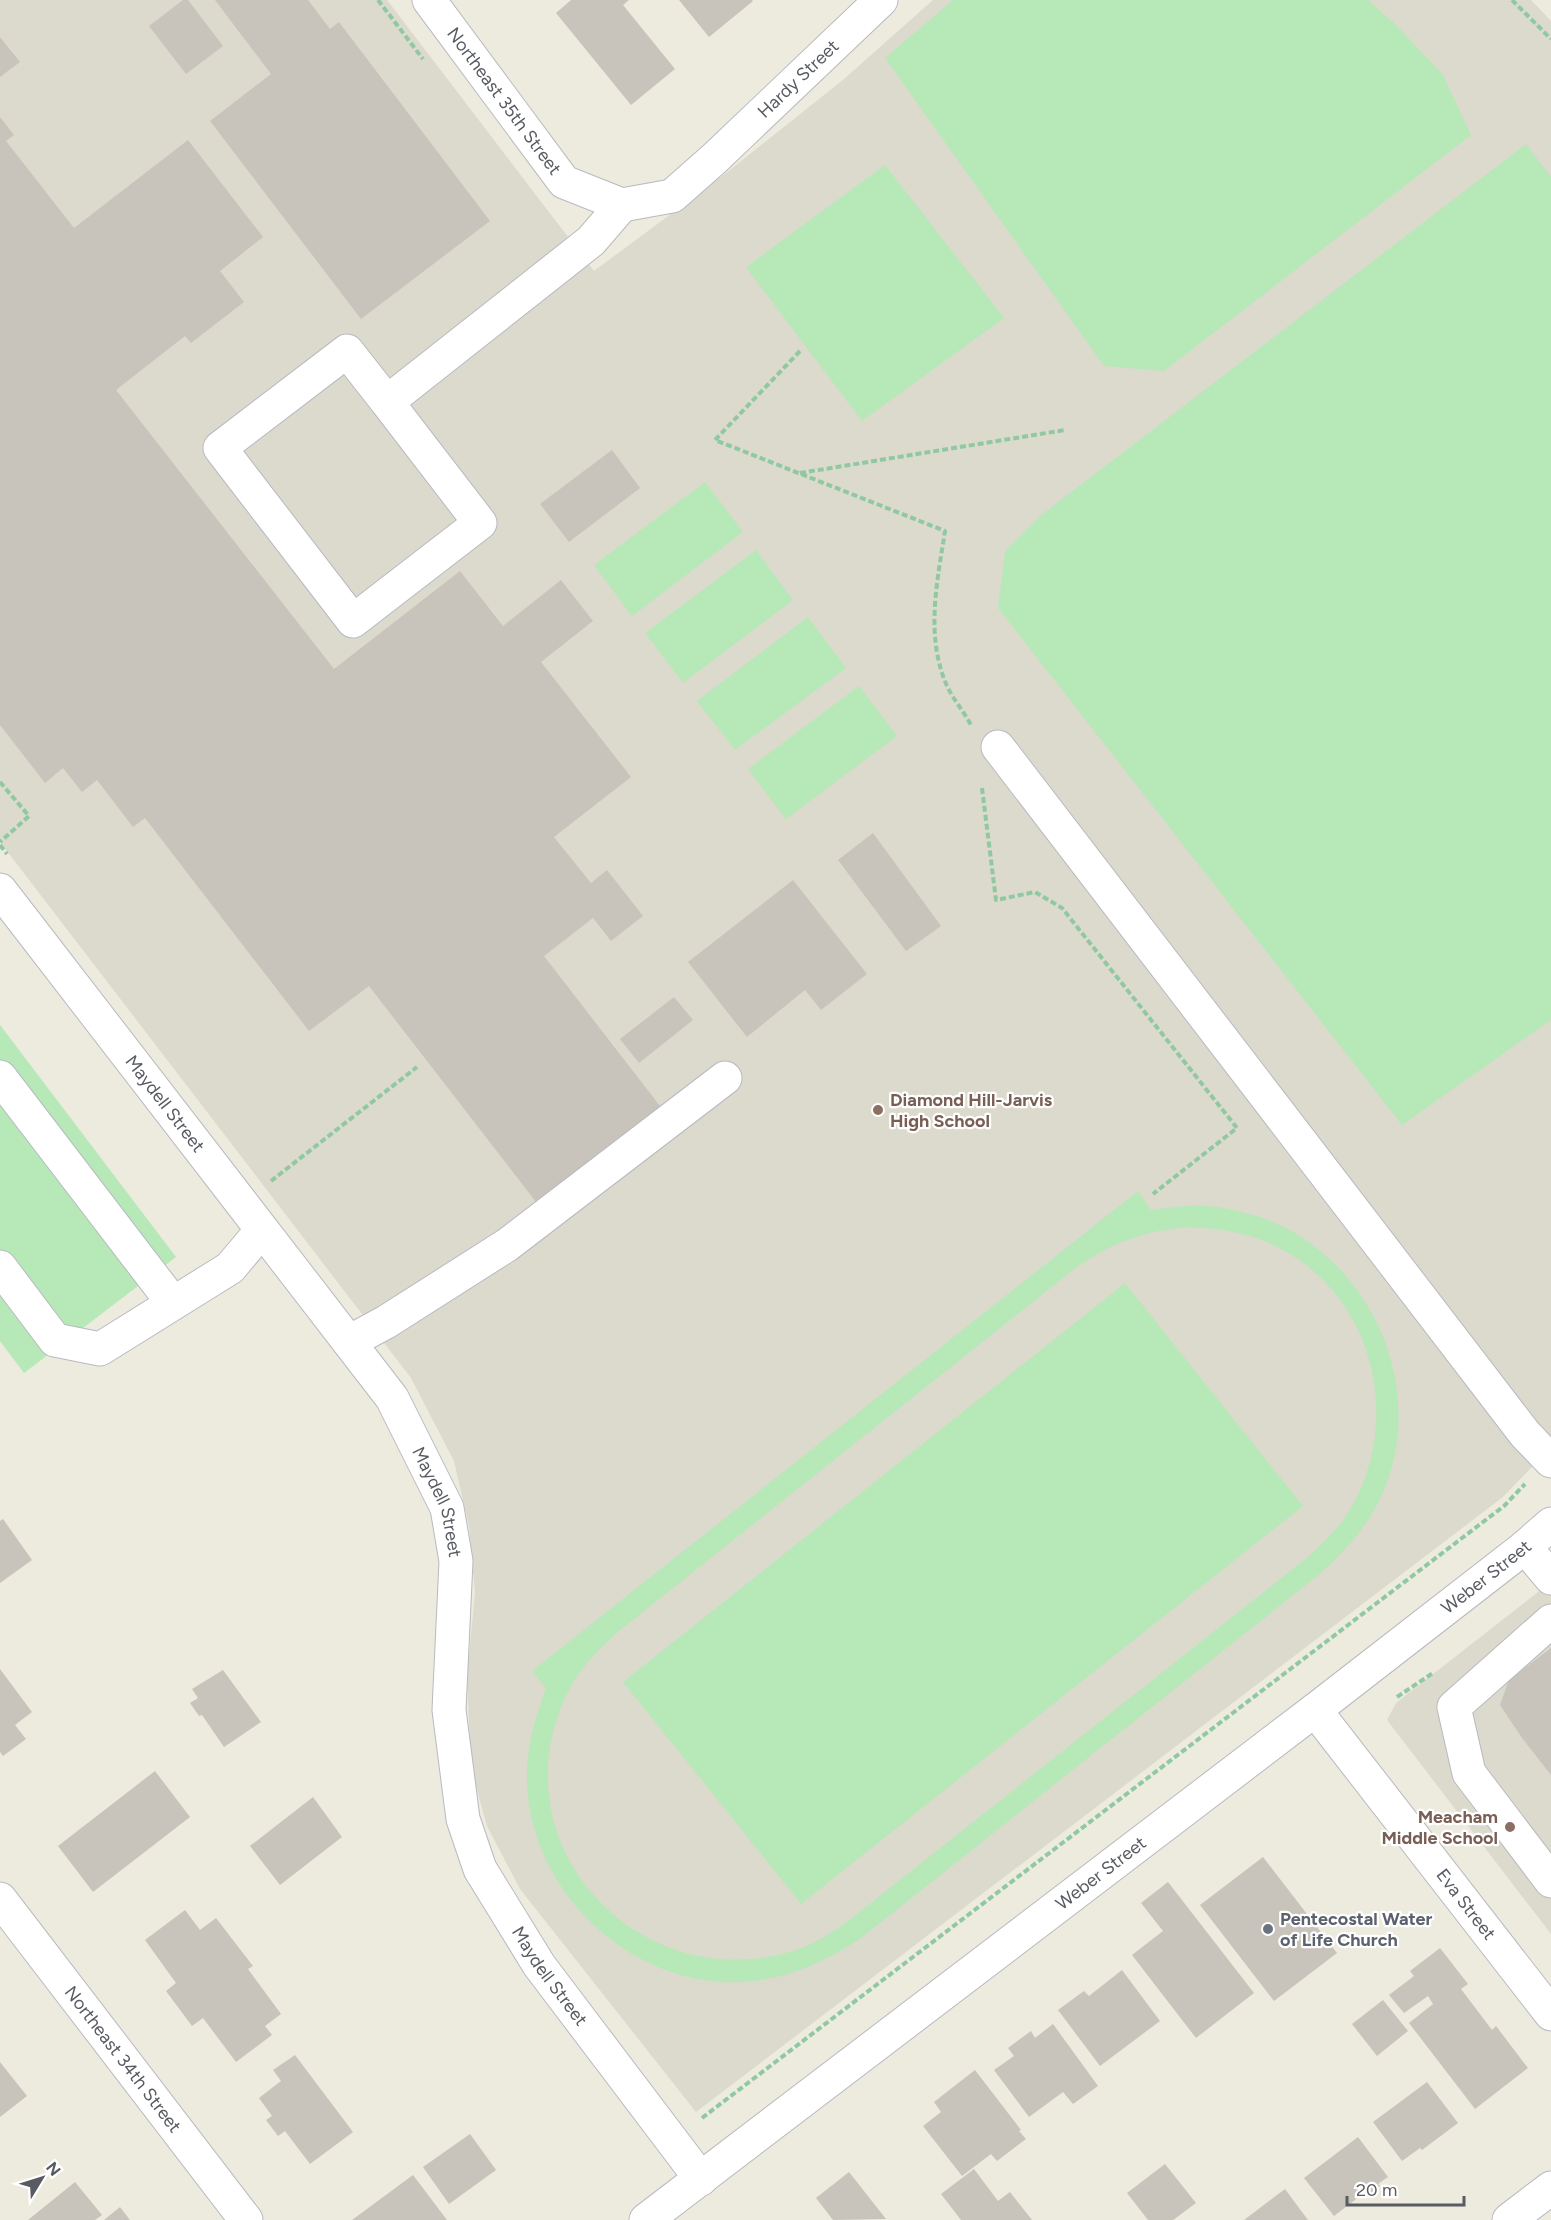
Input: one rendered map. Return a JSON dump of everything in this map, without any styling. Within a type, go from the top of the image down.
[{"type":"street","name":"Northeast 35th Street","points":[[429,0],[564,182],[622,206]]},
{"type":"street","name":"Hardy Street","points":[[622,206],[672,196],[881,0]]},
{"type":"street","points":[[387,402],[591,241],[622,206]]},
{"type":"street","points":[[347,351],[387,402],[480,523],[353,621],[220,448],[347,351]]},
{"type":"street","points":[[998,747],[1526,1434],[1550,1461]]},
{"type":"street","name":"Maydell Street","points":[[0,890],[392,1398],[447,1508],[456,1560],[449,1710],[463,1819],[480,1869],[539,1965],[701,2178]]},
{"type":"street","points":[[0,1077],[173,1303]]},
{"type":"street","points":[[349,1342],[386,1322],[507,1245],[725,1078]]},
{"type":"street","points":[[0,1268],[55,1340],[100,1349],[230,1268],[262,1230]]},
{"type":"street","name":"Weber Street","points":[[646,2220],[1315,1710],[1525,1547],[1551,1524]]},
{"type":"street","points":[[1525,1547],[1551,1578]]},
{"type":"street","points":[[1551,1621],[1454,1707],[1469,1773],[1551,1881]]},
{"type":"street","name":"Eva Street","points":[[1315,1710],[1551,2013]]},
{"type":"street","name":"Northeast 34th Street","points":[[0,1899],[246,2220]]},
{"type":"street","points":[[1509,2220],[1551,2188]]},
{"type":"path","points":[[1512,0],[1551,39]]},
{"type":"path","points":[[799,473],[1065,430]]},
{"type":"path","points":[[0,783],[29,816],[0,842]]},
{"type":"path","points":[[265,1185],[417,1067]]},
{"type":"path","points":[[698,2121],[1504,1506],[1550,1461]]},
{"type":"shaded area","name":"Diamond Hill-Jarvis High School","points":[[0,0],[387,0],[594,271],[725,174],[844,79],[933,0],[1531,0],[1551,21],[1551,1447],[1503,1497],[696,2112],[520,1889],[487,1826],[471,1768],[467,1677],[475,1593],[469,1526],[454,1461],[411,1378],[0,842]]},
{"type":"shaded area","name":"Meacham Middle School","points":[[1551,1582],[1551,1934],[1387,1720],[1396,1703]]},
{"type":"green space","points":[[953,0],[1368,0],[1397,26],[1443,75],[1471,135],[1164,371],[1104,366],[885,58]]},
{"type":"green space","points":[[1526,144],[1551,177],[1551,1020],[1402,1125],[998,608],[1005,551],[1040,516]]},
{"type":"green space","points":[[885,165],[1004,318],[862,421],[746,267]]},
{"type":"green space","points":[[705,482],[743,532],[632,616],[594,565]]},
{"type":"green space","points":[[756,550],[793,600],[683,683],[645,633]]},
{"type":"green space","points":[[808,617],[846,668],[735,750],[697,701]]},
{"type":"green space","points":[[859,686],[897,736],[786,819],[748,769]]},
{"type":"green space","points":[[0,1025],[176,1257],[24,1373],[0,1341]]},
{"type":"green space","points":[[1138,1191],[1151,1210],[1210,1206],[1250,1214],[1280,1225],[1315,1246],[1344,1274],[1368,1306],[1385,1342],[1396,1381],[1399,1420],[1394,1460],[1374,1510],[1346,1548],[1321,1573],[861,1938],[834,1955],[805,1968],[775,1977],[743,1982],[698,1979],[655,1966],[617,1944],[583,1914],[556,1879],[537,1838],[528,1795],[529,1749],[546,1688],[532,1671]],"holes":[[[1196,1227],[1228,1231],[1259,1239],[1305,1264],[1333,1291],[1355,1324],[1369,1360],[1376,1398],[1375,1438],[1366,1476],[1348,1513],[1334,1531],[1308,1557],[848,1921],[810,1944],[796,1950],[739,1960],[685,1953],[637,1932],[597,1899],[568,1857],[551,1808],[549,1754],[565,1698],[575,1679],[595,1653],[619,1631],[1078,1266],[1104,1250],[1129,1239],[1170,1229]]]},
{"type":"green space","points":[[1125,1283],[1303,1506],[801,1904],[623,1682]]},
{"type":"building","points":[[183,0],[188,0],[223,46],[186,74],[149,26]]},
{"type":"building","points":[[215,0],[308,0],[330,29],[339,22],[490,221],[361,319],[210,121],[271,74]]},
{"type":"building","points":[[571,0],[629,0],[623,5],[675,69],[631,105],[556,13]]},
{"type":"building","points":[[679,0],[752,0],[753,1],[709,37]]},
{"type":"building","points":[[0,37],[20,62],[0,77]]},
{"type":"building","points":[[0,117],[14,135],[6,141],[74,228],[188,140],[263,237],[220,271],[244,302],[191,343],[185,336],[116,390],[334,669],[460,571],[503,626],[561,580],[593,621],[541,662],[631,777],[554,837],[591,883],[607,870],[643,916],[611,941],[593,918],[544,956],[660,1106],[536,1202],[369,986],[309,1031],[145,818],[133,827],[97,780],[82,792],[63,768],[45,783],[0,725]]},
{"type":"building","points":[[612,450],[640,488],[569,542],[540,504]]},
{"type":"building","points":[[873,833],[941,926],[906,951],[838,860]]},
{"type":"building","points":[[793,880],[867,974],[821,1010],[805,990],[747,1037],[688,962]]},
{"type":"building","points":[[674,997],[693,1020],[639,1063],[620,1039]]},
{"type":"building","points":[[3,1519],[32,1560],[0,1583],[0,1521]]},
{"type":"building","points":[[1551,1648],[1551,1775],[1500,1705],[1509,1680]]},
{"type":"building","points":[[0,1669],[32,1712],[15,1725],[26,1739],[3,1756],[0,1752]]},
{"type":"building","points":[[223,1670],[261,1722],[224,1747],[202,1715],[199,1716],[190,1703],[198,1698],[192,1689]]},
{"type":"building","points":[[155,1771],[190,1817],[93,1892],[58,1846]]},
{"type":"building","points":[[313,1797],[342,1837],[280,1885],[250,1846]]},
{"type":"building","name":"Pentecostal Water of Life Church","points":[[1263,1857],[1337,1953],[1274,2001],[1200,1905]]},
{"type":"building","points":[[1168,1882],[1254,1993],[1196,2038],[1132,1955],[1163,1931],[1141,1903]]},
{"type":"building","points":[[185,1910],[200,1930],[216,1918],[253,1966],[248,1969],[281,2014],[265,2026],[272,2035],[236,2062],[203,2018],[192,2026],[166,1991],[176,1983],[145,1940]]},
{"type":"building","points":[[1440,1948],[1468,1984],[1461,1989],[1492,2030],[1496,2026],[1528,2068],[1475,2109],[1409,2023],[1433,2004],[1428,1996],[1404,2013],[1389,1995],[1414,1976],[1410,1971]]},
{"type":"building","points":[[1122,1970],[1160,2021],[1100,2066],[1058,2010],[1084,1991],[1089,1996]]},
{"type":"building","points":[[1383,2000],[1408,2031],[1377,2056],[1352,2024]]},
{"type":"building","points":[[1053,2024],[1098,2086],[1073,2104],[1063,2092],[1029,2117],[994,2070],[1014,2056],[1008,2048],[1031,2031],[1035,2038]]},
{"type":"building","points":[[295,2055],[353,2132],[310,2164],[285,2131],[278,2136],[266,2120],[272,2116],[259,2098],[281,2081],[273,2070]]},
{"type":"building","points":[[0,2062],[27,2096],[0,2117]]},
{"type":"building","points":[[975,2070],[1026,2139],[997,2161],[991,2154],[962,2176],[923,2126],[941,2112],[934,2102]]},
{"type":"building","points":[[1427,2082],[1458,2123],[1422,2150],[1420,2148],[1402,2161],[1373,2122]]},
{"type":"building","points":[[470,2134],[496,2170],[449,2204],[423,2167]]},
{"type":"building","points":[[1358,2137],[1388,2177],[1371,2193],[1368,2190],[1334,2216],[1304,2178]]},
{"type":"building","points":[[1165,2164],[1196,2203],[1173,2220],[1148,2220],[1127,2193]]},
{"type":"building","points":[[974,2169],[998,2201],[1010,2192],[1032,2220],[961,2220],[941,2194]]},
{"type":"building","points":[[849,2172],[886,2219],[833,2220],[816,2198]]},
{"type":"building","points":[[413,2175],[447,2220],[352,2220]]},
{"type":"building","points":[[75,2182],[102,2215],[95,2220],[28,2220]]},
{"type":"building","points":[[1285,2189],[1308,2220],[1244,2220]]},
{"type":"building","points":[[120,2207],[130,2220],[104,2220]]},
{"type":"place","name":"Diamond Hill-Jarvis High School","points":[[878,1110]]},
{"type":"place","name":"Meacham Middle School","points":[[1510,1827]]},
{"type":"place","name":"Pentecostal Water of Life Church","points":[[1268,1929]]}]
